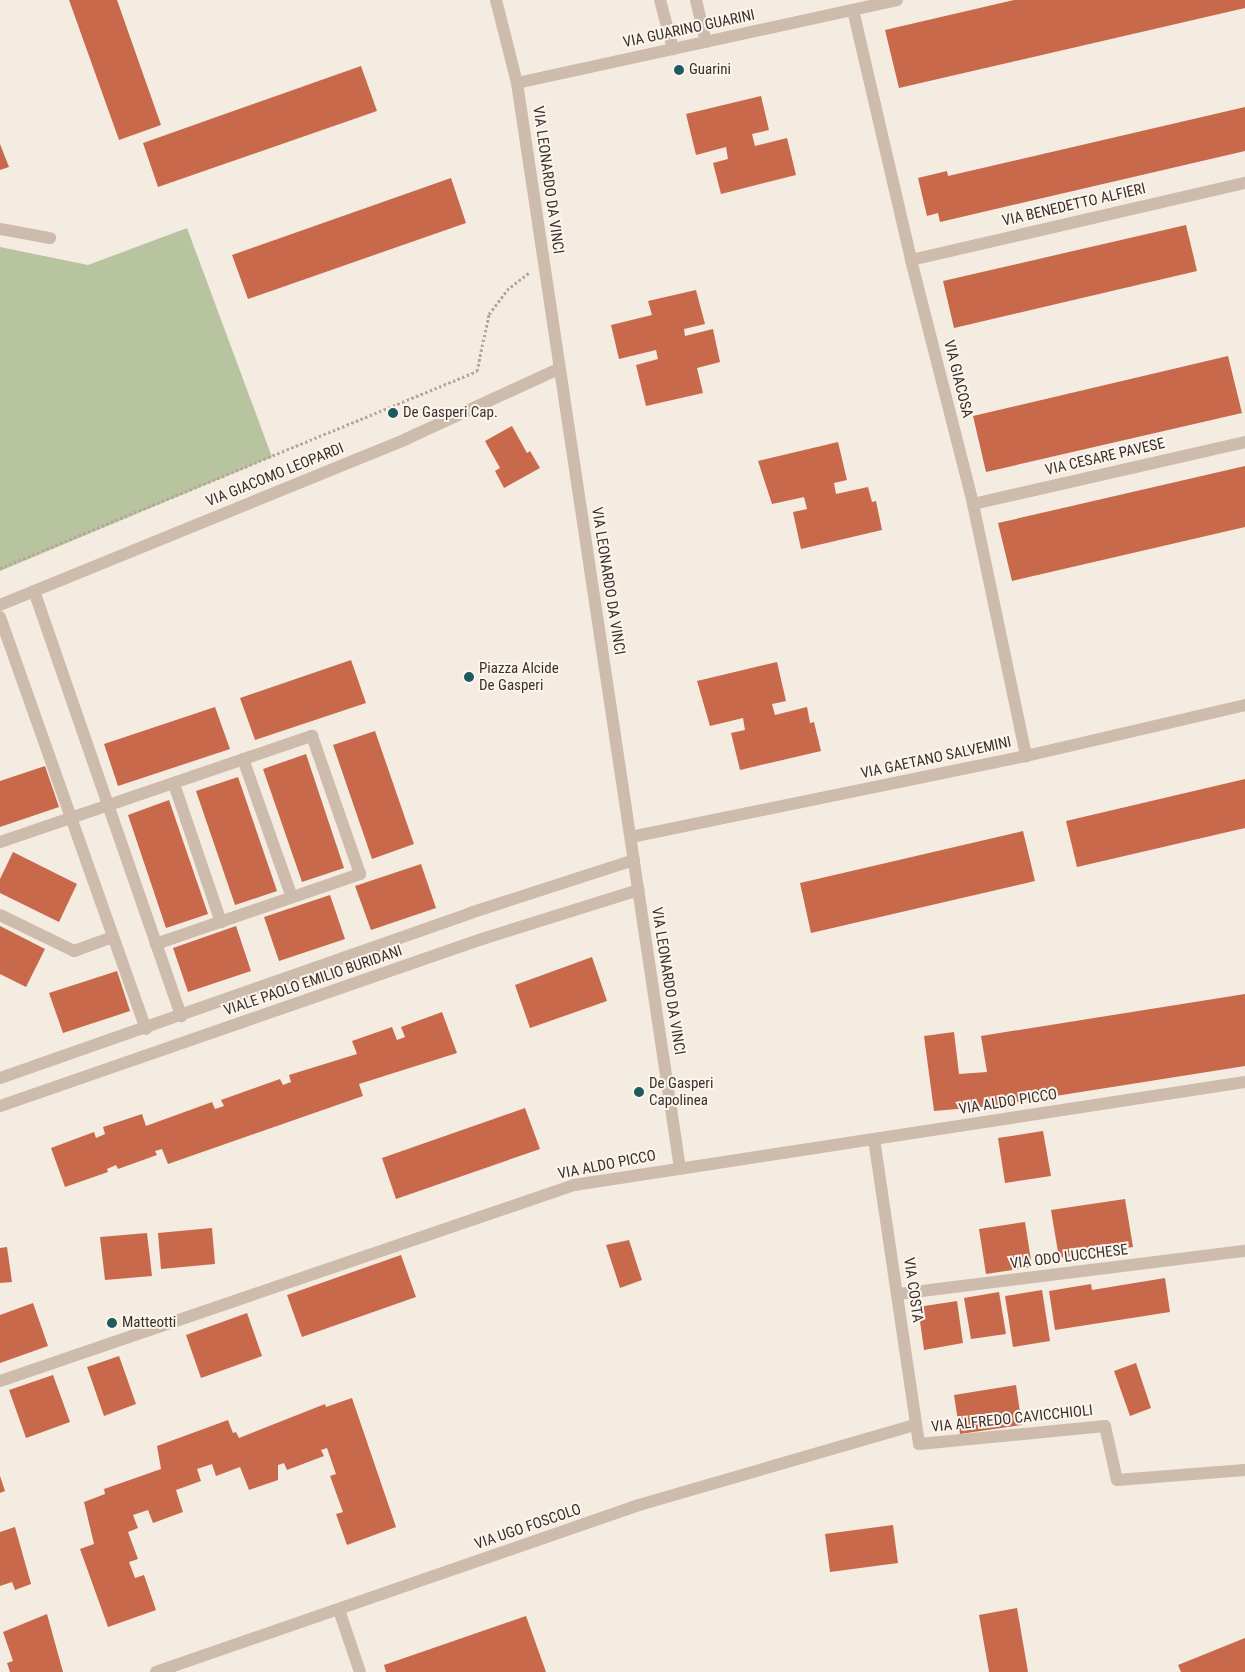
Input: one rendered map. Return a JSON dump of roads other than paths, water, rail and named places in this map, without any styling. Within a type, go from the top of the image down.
[{"type":"street","name":"VIA LEONARDO DA VINCI","points":[[496,0],[517,83],[558,369],[631,837],[680,1168]]},
{"type":"street","points":[[660,0],[673,49]]},
{"type":"street","points":[[696,0],[706,42]]},
{"type":"street","name":"VIA GUARINO GUARINI","points":[[517,83],[897,0]]},
{"type":"street","name":"VIA GIACOSA","points":[[853,10],[911,260],[973,504],[1026,756]]},
{"type":"street","name":"VIA BENEDETTO ALFIERI","points":[[911,260],[1245,183]]},
{"type":"street","points":[[0,229],[50,238]]},
{"type":"street","name":"VIA GIACOMO LEOPARDI","points":[[0,605],[406,439],[558,369]]},
{"type":"street","name":"VIA CESARE PAVESE","points":[[973,504],[1245,442]]},
{"type":"street","points":[[34,591],[181,1016]]},
{"type":"street","points":[[0,617],[146,1029]]},
{"type":"street","name":"VIA GAETANO SALVEMINI","points":[[631,837],[1026,756],[1245,705]]},
{"type":"street","points":[[0,842],[70,816],[108,806],[312,736],[360,874],[156,944]]},
{"type":"street","points":[[243,759],[292,897]]},
{"type":"street","points":[[174,784],[221,922]]},
{"type":"street","name":"VIALE PAOLO EMILIO BURIDANI","points":[[0,1078],[146,1029],[470,913],[634,860]]},
{"type":"street","name":"VIALE PAOLO EMILIO BURIDANI","points":[[0,1106],[473,943],[638,890]]},
{"type":"street","points":[[0,915],[74,951],[113,937]]},
{"type":"street","name":"VIA ALDO PICCO","points":[[0,1381],[574,1185],[1245,1082]]},
{"type":"street","name":"VIA COSTA","points":[[874,1139],[898,1294],[914,1425],[919,1444]]},
{"type":"street","name":"VIA ODO LUCCHESE","points":[[898,1294],[1245,1251]]},
{"type":"street","name":"VIA UGO FOSCOLO","points":[[156,1672],[339,1610],[639,1504],[914,1425]]},
{"type":"street","name":"VIA ALFREDO CAVICCHIOLI","points":[[919,1444],[1105,1426],[1117,1480],[1245,1470]]},
{"type":"street","points":[[339,1610],[360,1672]]},
{"type":"place","name":"Guarini","points":[[679,70]]},
{"type":"place","name":"De Gasperi Cap.","points":[[393,413]]},
{"type":"place","name":"Piazza Alcide De Gasperi","points":[[469,677]]},
{"type":"place","name":"De Gasperi Capolinea","points":[[639,1092]]},
{"type":"place","name":"Matteotti","points":[[112,1323]]}]
